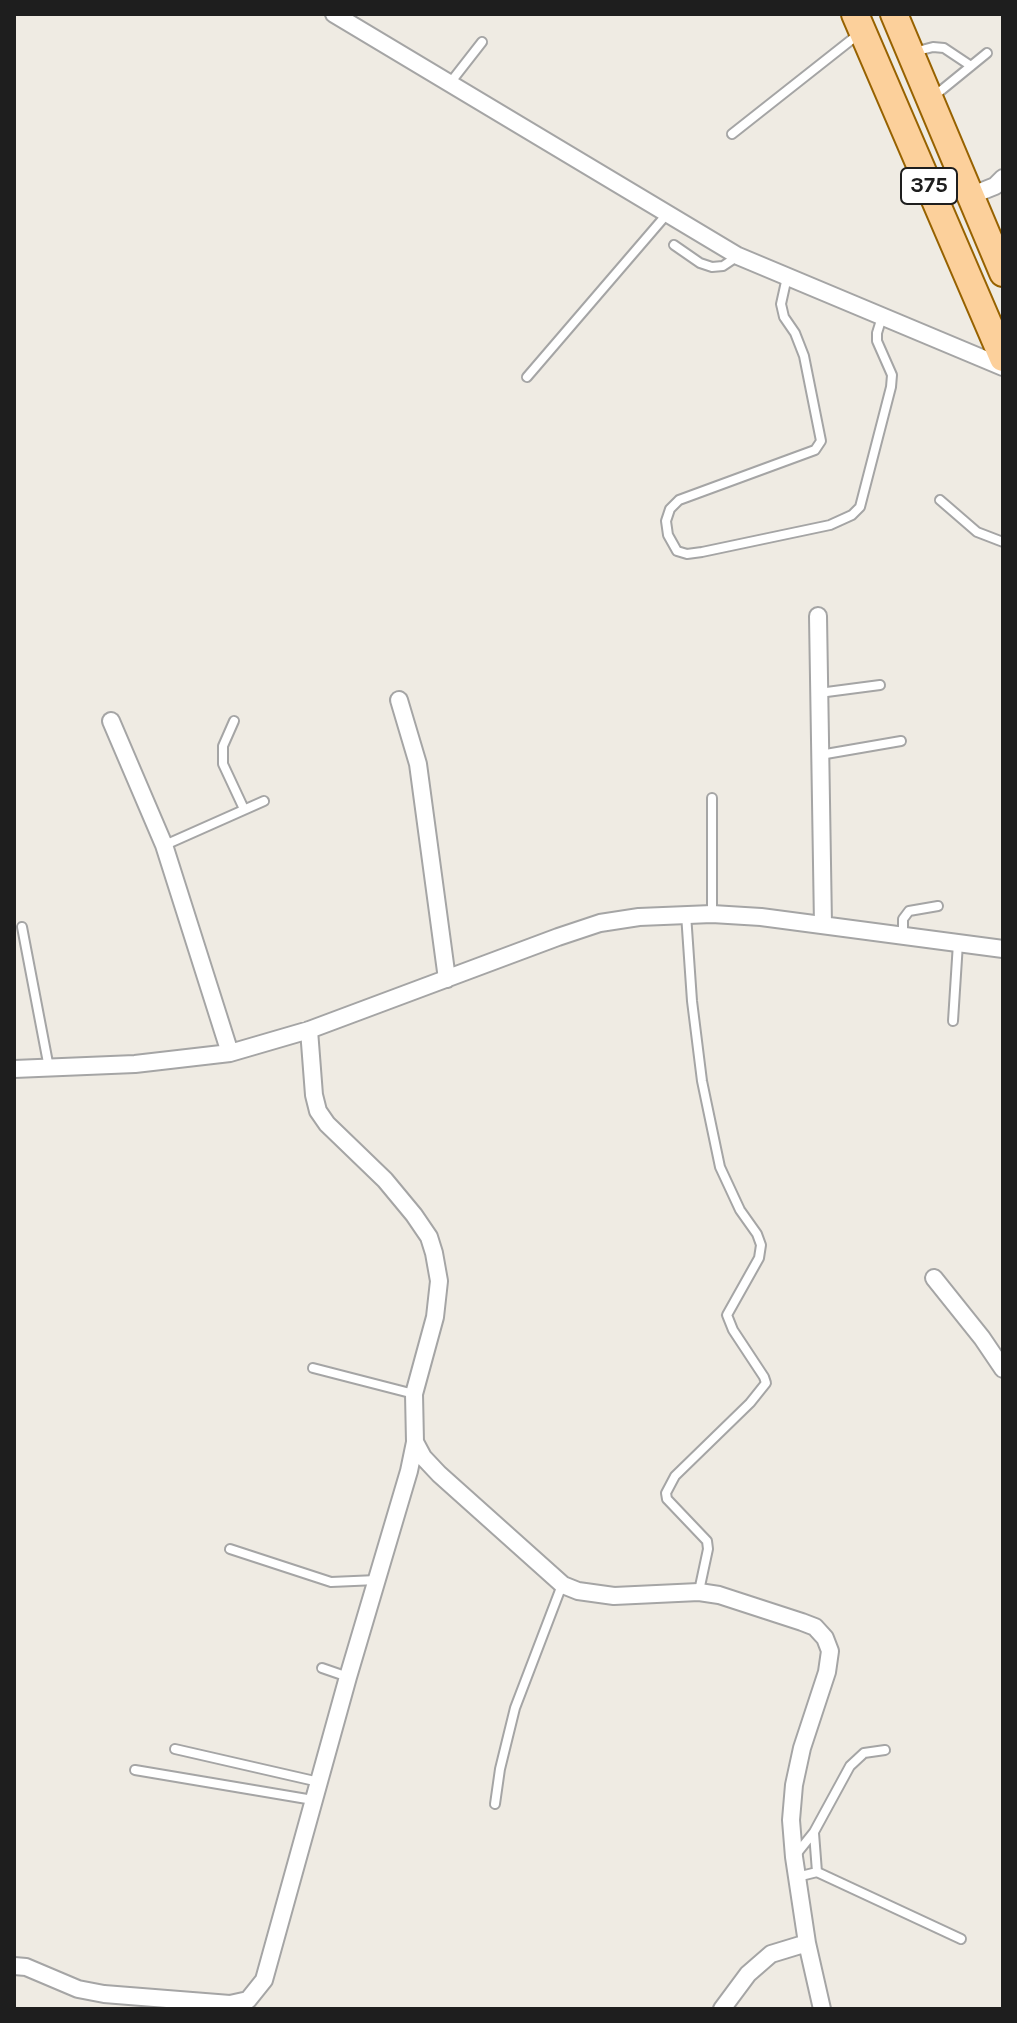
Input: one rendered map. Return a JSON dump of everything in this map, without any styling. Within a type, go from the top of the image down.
[{"type":"main road","name":"375","points":[[894,14],[1003,273]]},
{"type":"main road","name":"375","points":[[859,22],[1003,358]]},
{"type":"street","points":[[334,14],[738,256],[1003,367]]},
{"type":"street","points":[[970,196],[995,186],[1003,178]]},
{"type":"street","points":[[818,616],[823,925]]},
{"type":"street","points":[[399,700],[418,764],[447,979]]},
{"type":"street","points":[[111,721],[164,845],[230,1053]]},
{"type":"street","points":[[14,1069],[135,1064],[230,1053],[309,1030],[600,923],[712,914],[1003,949]]},
{"type":"street","points":[[14,1966],[26,1967],[78,1989],[104,1994],[230,2004],[248,2000],[264,1980],[409,1471],[415,1442],[414,1394],[435,1317],[439,1281],[429,1237],[414,1215],[385,1180],[327,1124],[318,1111],[309,1030]]},
{"type":"street","points":[[934,1278],[1003,1369]]},
{"type":"street","points":[[415,1442],[423,1457],[439,1474],[563,1585],[578,1591],[614,1596],[699,1592],[719,1595],[815,1627],[825,1638],[830,1651],[827,1672],[802,1748],[791,1820],[807,1943],[822,2009]]},
{"type":"street","points":[[722,2009],[748,1974],[771,1954],[807,1943]]},
{"type":"lane","points":[[732,134],[859,22]]},
{"type":"lane","points":[[449,84],[482,42]]},
{"type":"lane","points":[[910,53],[933,47],[944,48],[971,66]]},
{"type":"lane","points":[[930,100],[987,53]]},
{"type":"lane","points":[[527,377],[667,214]]},
{"type":"lane","points":[[674,245],[700,263],[712,267],[723,266],[738,256]]},
{"type":"lane","points":[[787,277],[781,304],[784,317],[795,333],[804,356],[821,441],[815,450],[679,500],[670,509],[666,521],[668,535],[677,551],[687,554],[702,552],[830,525],[852,515],[860,507],[891,387],[892,375],[877,341],[882,316]]},
{"type":"lane","points":[[940,500],[977,532],[1003,542]]},
{"type":"lane","points":[[819,693],[880,685]]},
{"type":"lane","points":[[234,721],[223,746],[223,764],[244,809]]},
{"type":"lane","points":[[820,755],[901,741]]},
{"type":"lane","points":[[712,798],[712,914]]},
{"type":"lane","points":[[164,845],[264,801]]},
{"type":"lane","points":[[903,936],[903,919],[909,911],[938,906]]},
{"type":"lane","points":[[686,914],[692,1001],[701,1068],[720,1167],[761,1245],[759,1258],[727,1315],[766,1383],[750,1403],[675,1476],[666,1493],[667,1499],[707,1541],[699,1592]]},
{"type":"lane","points":[[22,927],[49,1068]]},
{"type":"lane","points":[[953,1021],[958,943]]},
{"type":"lane","points":[[313,1368],[414,1394]]},
{"type":"lane","points":[[230,1549],[331,1582],[378,1580]]},
{"type":"lane","points":[[495,1804],[515,1708],[563,1585]]},
{"type":"lane","points":[[322,1668],[348,1677]]},
{"type":"lane","points":[[175,1749],[319,1782]]},
{"type":"lane","points":[[794,1857],[814,1832],[857,1757],[885,1750]]},
{"type":"lane","points":[[135,1770],[314,1800]]},
{"type":"lane","points":[[814,1832],[817,1872]]},
{"type":"lane","points":[[797,1877],[817,1872],[961,1939]]}]
